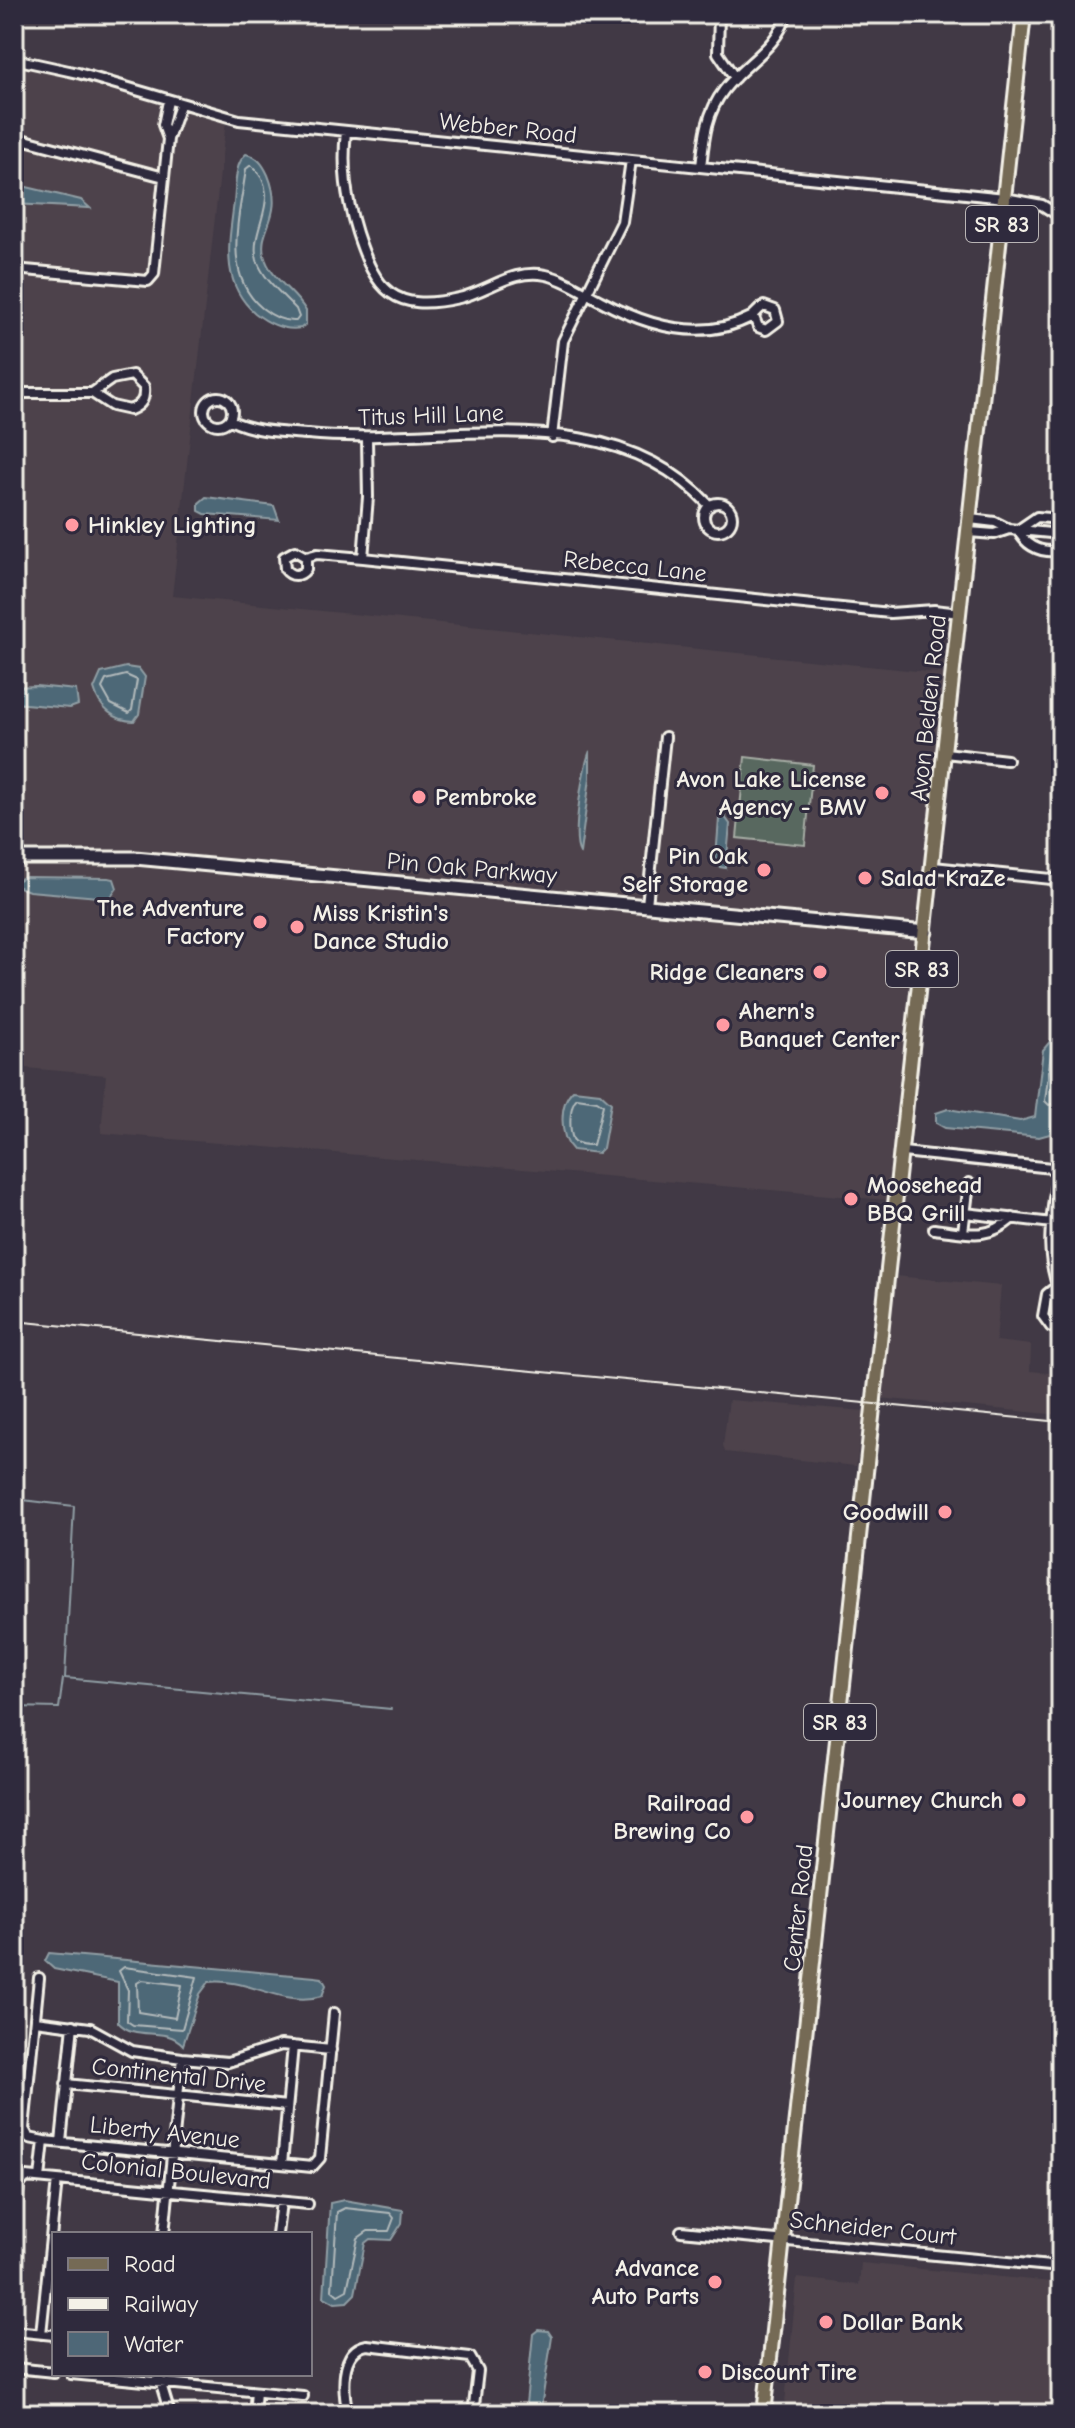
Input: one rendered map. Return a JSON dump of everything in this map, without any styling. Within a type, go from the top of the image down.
[{"type":"main road","name":"Avon Belden Road","points":[[873,1406],[903,1152],[1024,14]]},
{"type":"main road","name":"Center Road","points":[[764,2414],[873,1406]]},
{"type":"street","points":[[719,14],[718,53],[735,78]]},
{"type":"street","points":[[701,167],[709,116],[735,78],[774,42],[787,14]]},
{"type":"street","name":"Webber Road","points":[[14,59],[66,69],[239,120],[1005,198],[1042,205],[1061,217]]},
{"type":"street","points":[[168,101],[163,125],[168,139]]},
{"type":"street","points":[[14,269],[148,281],[154,274],[168,139],[180,105]]},
{"type":"street","points":[[346,131],[342,168],[346,197],[372,274],[386,291],[410,300],[447,300],[472,294],[508,278],[534,273],[556,278],[640,322],[660,327],[713,330],[754,317]]},
{"type":"street","points":[[14,137],[164,177]]},
{"type":"street","points":[[552,437],[563,341],[622,222],[631,160]]},
{"type":"street","points":[[14,393],[92,393],[112,406],[130,410],[142,402],[145,394],[144,387],[132,375],[112,379],[92,393]]},
{"type":"street","name":"Titus Hill Lane","points":[[230,420],[271,431],[367,439],[481,431],[607,443],[635,451],[674,472],[710,506]]},
{"type":"street","points":[[363,558],[368,497],[367,439]]},
{"type":"street","points":[[969,525],[994,534],[1014,529],[1037,517],[1061,519]]},
{"type":"street","points":[[1014,529],[1061,534]]},
{"type":"street","points":[[1014,529],[1034,548],[1061,551]]},
{"type":"street","name":"Rebecca Lane","points":[[306,557],[317,554],[363,558],[890,613],[934,610],[960,613]]},
{"type":"street","points":[[647,905],[665,737]]},
{"type":"street","points":[[945,753],[1007,760]]},
{"type":"street","name":"Pin Oak Parkway","points":[[14,858],[135,858],[926,932]]},
{"type":"street","points":[[933,867],[1061,880]]},
{"type":"street","points":[[903,1152],[1060,1168],[1051,1272],[1059,1290],[1047,1294],[1043,1316],[1051,1327],[1061,1329]]},
{"type":"street","points":[[963,1232],[969,1183]]},
{"type":"street","points":[[965,1213],[1056,1223]]},
{"type":"street","points":[[934,1229],[997,1232],[1013,1218]]},
{"type":"street","points":[[14,2233],[20,2181],[26,2177],[40,2178],[44,2141],[31,2139],[24,2131],[39,1978]]},
{"type":"street","points":[[35,2021],[95,2030],[132,2051],[228,2062],[274,2046],[331,2050],[334,2013]]},
{"type":"street","points":[[61,2142],[73,2025]]},
{"type":"street","points":[[282,2164],[293,2046]]},
{"type":"street","name":"Liberty Avenue","points":[[44,2141],[310,2167],[319,2160],[331,2050]]},
{"type":"street","points":[[164,2232],[182,2058]]},
{"type":"street","name":"Continental Drive","points":[[66,2084],[287,2106]]},
{"type":"street","name":"Colonial Boulevard","points":[[40,2178],[308,2204]]},
{"type":"street","points":[[41,2334],[57,2180]]},
{"type":"street","points":[[277,2232],[281,2202]]},
{"type":"street","name":"Schneider Court","points":[[681,2231],[1061,2267]]},
{"type":"street","points":[[14,2331],[52,2335]]},
{"type":"street","points":[[348,2414],[345,2397],[348,2360],[355,2349],[370,2345],[464,2355],[474,2361],[478,2371],[473,2414]]},
{"type":"street","points":[[14,2368],[52,2372]]},
{"type":"street","points":[[115,2376],[159,2378],[303,2396]]},
{"type":"street","points":[[159,2378],[170,2414]]},
{"type":"street","points":[[254,2414],[256,2392]]},
{"type":"shaded area","points":[[14,62],[70,73],[226,120],[172,596],[947,674],[891,1197],[887,1200],[101,1133],[106,1075],[14,1067]]},
{"type":"shaded area","points":[[895,1276],[1001,1286],[996,1341],[1031,1345],[1030,1371],[1061,1374],[1061,1415],[879,1398]]},
{"type":"shaded area","points":[[729,1400],[864,1411],[856,1466],[725,1452],[723,1445]]},
{"type":"shaded area","points":[[861,2263],[1061,2283],[1061,2414],[784,2414],[797,2278],[859,2285]]},
{"type":"green space","points":[[745,757],[813,765],[805,845],[737,838]]},
{"type":"water","points":[[246,154],[260,162],[268,175],[274,201],[264,237],[264,255],[277,278],[306,311],[306,324],[301,328],[277,326],[266,320],[255,313],[236,288],[229,247],[236,176]]},
{"type":"water","points":[[14,184],[81,200],[90,208],[14,204]]},
{"type":"water","points":[[206,497],[274,506],[279,520],[205,514],[199,511],[199,503]]},
{"type":"water","points":[[126,667],[139,669],[145,677],[139,714],[134,721],[120,719],[109,712],[94,689],[101,673]]},
{"type":"water","points":[[14,687],[76,690],[78,705],[70,708],[14,703]]},
{"type":"water","points":[[590,751],[590,778],[580,853],[577,819]]},
{"type":"water","points":[[725,817],[730,824],[726,868],[720,867],[716,858],[719,819]]},
{"type":"water","points":[[24,877],[109,878],[114,879],[117,888],[110,898],[29,891],[16,886],[16,881]]},
{"type":"water","points":[[1053,1038],[1061,1041],[1061,1088],[1050,1134],[1039,1137],[945,1128],[936,1123],[936,1113],[948,1109],[1020,1121],[1035,1117],[1043,1050]]},
{"type":"water","points":[[573,1090],[600,1093],[611,1103],[603,1148],[598,1153],[573,1150],[565,1137],[563,1111]]},
{"type":"water","points":[[49,1953],[315,1977],[322,1978],[326,1985],[322,1996],[308,1999],[280,1996],[237,1984],[209,1982],[200,1994],[183,2045],[168,2036],[125,2028],[118,2022],[118,1982],[54,1969],[45,1961]]},
{"type":"water","points":[[344,2200],[403,2210],[402,2223],[391,2240],[370,2239],[365,2243],[355,2294],[347,2302],[335,2303],[324,2297],[330,2203]]},
{"type":"water","points":[[538,2330],[548,2331],[552,2337],[540,2414],[525,2414],[533,2334]]},
{"type":"waterway","points":[[14,1499],[74,1506],[65,1678],[391,1709]]},
{"type":"waterway","points":[[14,1707],[59,1708],[63,1679]]},
{"type":"railway","points":[[14,1321],[1061,1422]]},
{"type":"place","name":"Hinkley Lighting","points":[[72,525]]},
{"type":"place","name":"Avon Lake License Agency - BMV","points":[[882,793]]},
{"type":"place","name":"Pembroke","points":[[419,797]]},
{"type":"place","name":"Pin Oak Self Storage","points":[[764,870]]},
{"type":"place","name":"Salad KraZe","points":[[865,878]]},
{"type":"place","name":"The Adventure Factory","points":[[260,922]]},
{"type":"place","name":"Miss Kristin's Dance Studio","points":[[297,927]]},
{"type":"place","name":"Ridge Cleaners","points":[[820,972]]},
{"type":"place","name":"Ahern's Banquet Center","points":[[723,1025]]},
{"type":"place","name":"Moosehead BBQ Grill","points":[[851,1199]]},
{"type":"place","name":"Goodwill","points":[[945,1512]]},
{"type":"place","name":"Journey Church","points":[[1019,1800]]},
{"type":"place","name":"Railroad Brewing Co","points":[[747,1817]]},
{"type":"place","name":"Advance Auto Parts","points":[[715,2282]]},
{"type":"place","name":"Dollar Bank","points":[[826,2322]]},
{"type":"place","name":"Discount Tire","points":[[705,2372]]}]
